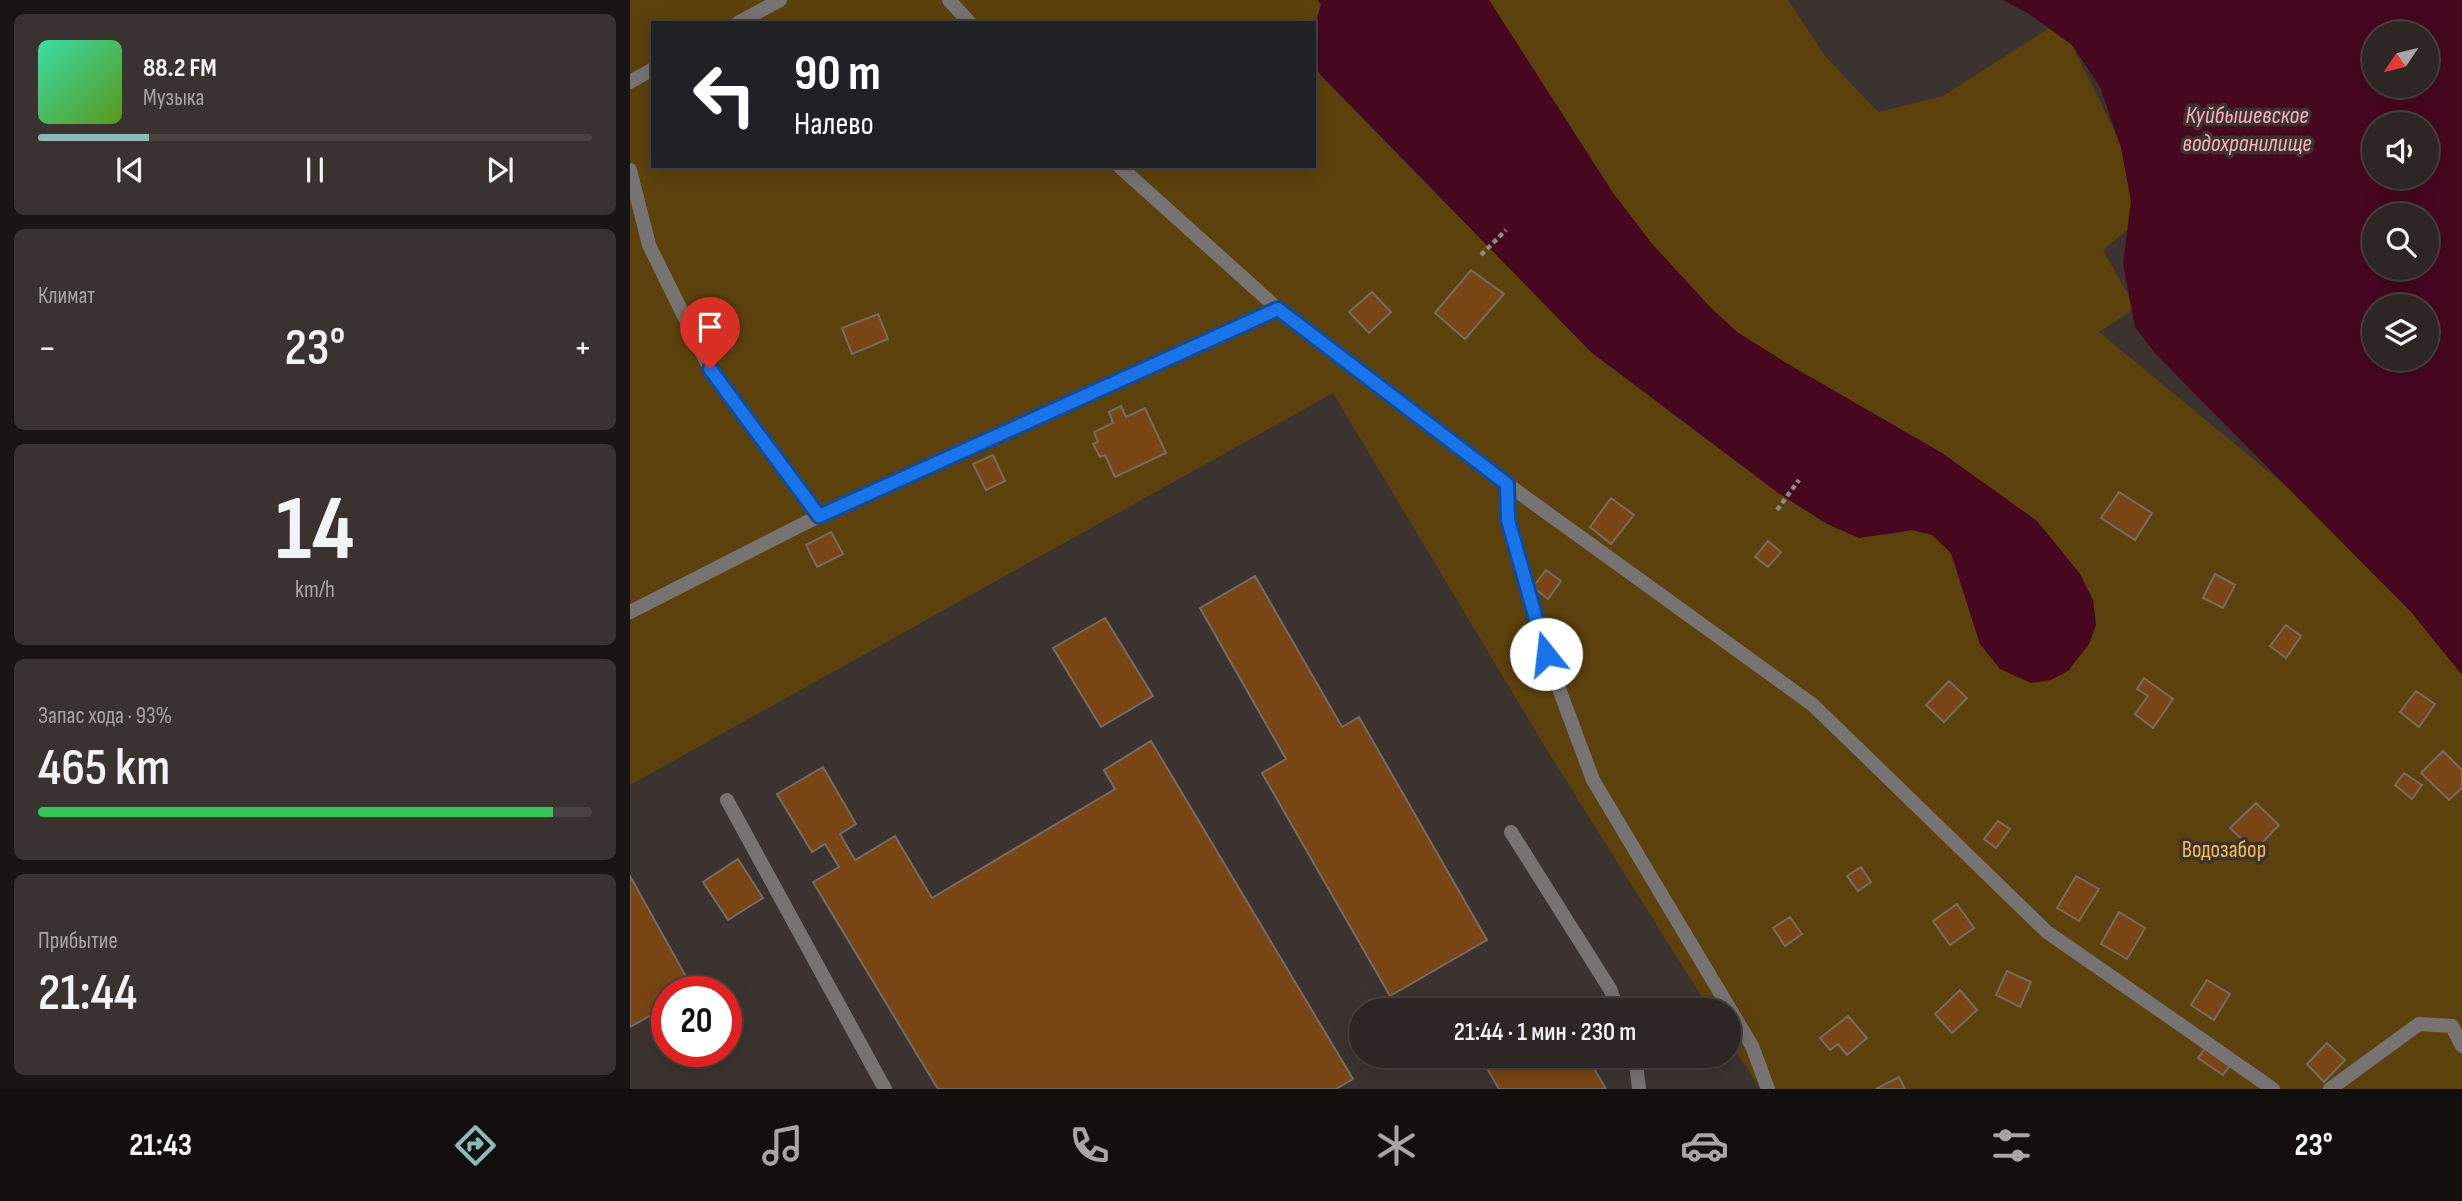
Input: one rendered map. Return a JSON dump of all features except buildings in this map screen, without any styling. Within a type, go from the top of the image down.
[{"type":"lane","points":[[742,21],[780,0]]},
{"type":"lane","points":[[949,0],[968,21]]},
{"type":"lane","points":[[630,82],[651,70]]},
{"type":"lane","points":[[1121,168],[1278,309],[1507,484],[1813,705],[2047,932],[2273,1089]]},
{"type":"lane","points":[[630,170],[649,244],[710,369],[819,516]]},
{"type":"lane","points":[[630,612],[819,516],[1278,309]]},
{"type":"lane","points":[[1507,484],[1508,520],[1546,654],[1593,780],[1752,1046],[1768,1089]]},
{"type":"lane","points":[[727,800],[886,1089]]},
{"type":"lane","points":[[1511,832],[1613,998]]},
{"type":"lane","points":[[2330,1089],[2419,1024],[2452,1026],[2462,1046]]},
{"type":"lane","points":[[1637,1068],[1639,1089]]},
{"type":"path","points":[[1481,256],[1506,230]]},
{"type":"path","points":[[1777,510],[1799,481]]},
{"type":"green space","name":"Водозабор","points":[[630,0],[1318,0],[1321,5],[1316,21],[651,21],[651,168],[1316,168],[1316,68],[1320,75],[1591,352],[1777,492],[1827,524],[1887,535],[1912,530],[1932,535],[1951,553],[1980,644],[2096,625],[2093,600],[2080,574],[2037,521],[1942,453],[1737,332],[1710,307],[1653,245],[1613,193],[1489,0],[1788,0],[1825,56],[1878,112],[1943,96],[2060,21],[2153,209],[2103,250],[2136,308],[2099,332],[2327,520],[2436,634],[2462,673],[2462,1089],[1760,1089],[1741,1059],[1741,998],[1702,998],[1547,750],[1333,393],[630,785]]},
{"type":"water","points":[[1318,0],[1489,0],[1613,193],[1653,245],[1710,307],[1737,332],[1942,453],[2037,521],[2080,574],[2093,600],[2096,625],[2089,644],[2068,671],[2051,680],[2031,683],[2000,669],[1980,644],[1951,553],[1932,535],[1912,530],[1859,538],[1827,524],[1777,492],[1591,352],[1320,74],[1316,66],[1316,24],[1321,5]]},
{"type":"water","name":"Куйбышевское водохранилище","points":[[2003,0],[2462,0],[2462,675],[2411,612],[2154,352],[2135,327],[2123,264],[2131,201],[2121,148],[2100,87],[2072,45],[2029,14]]},
{"type":"route","points":[[710,369],[819,516],[1278,309],[1507,484],[1508,520],[1546,654]]}]
